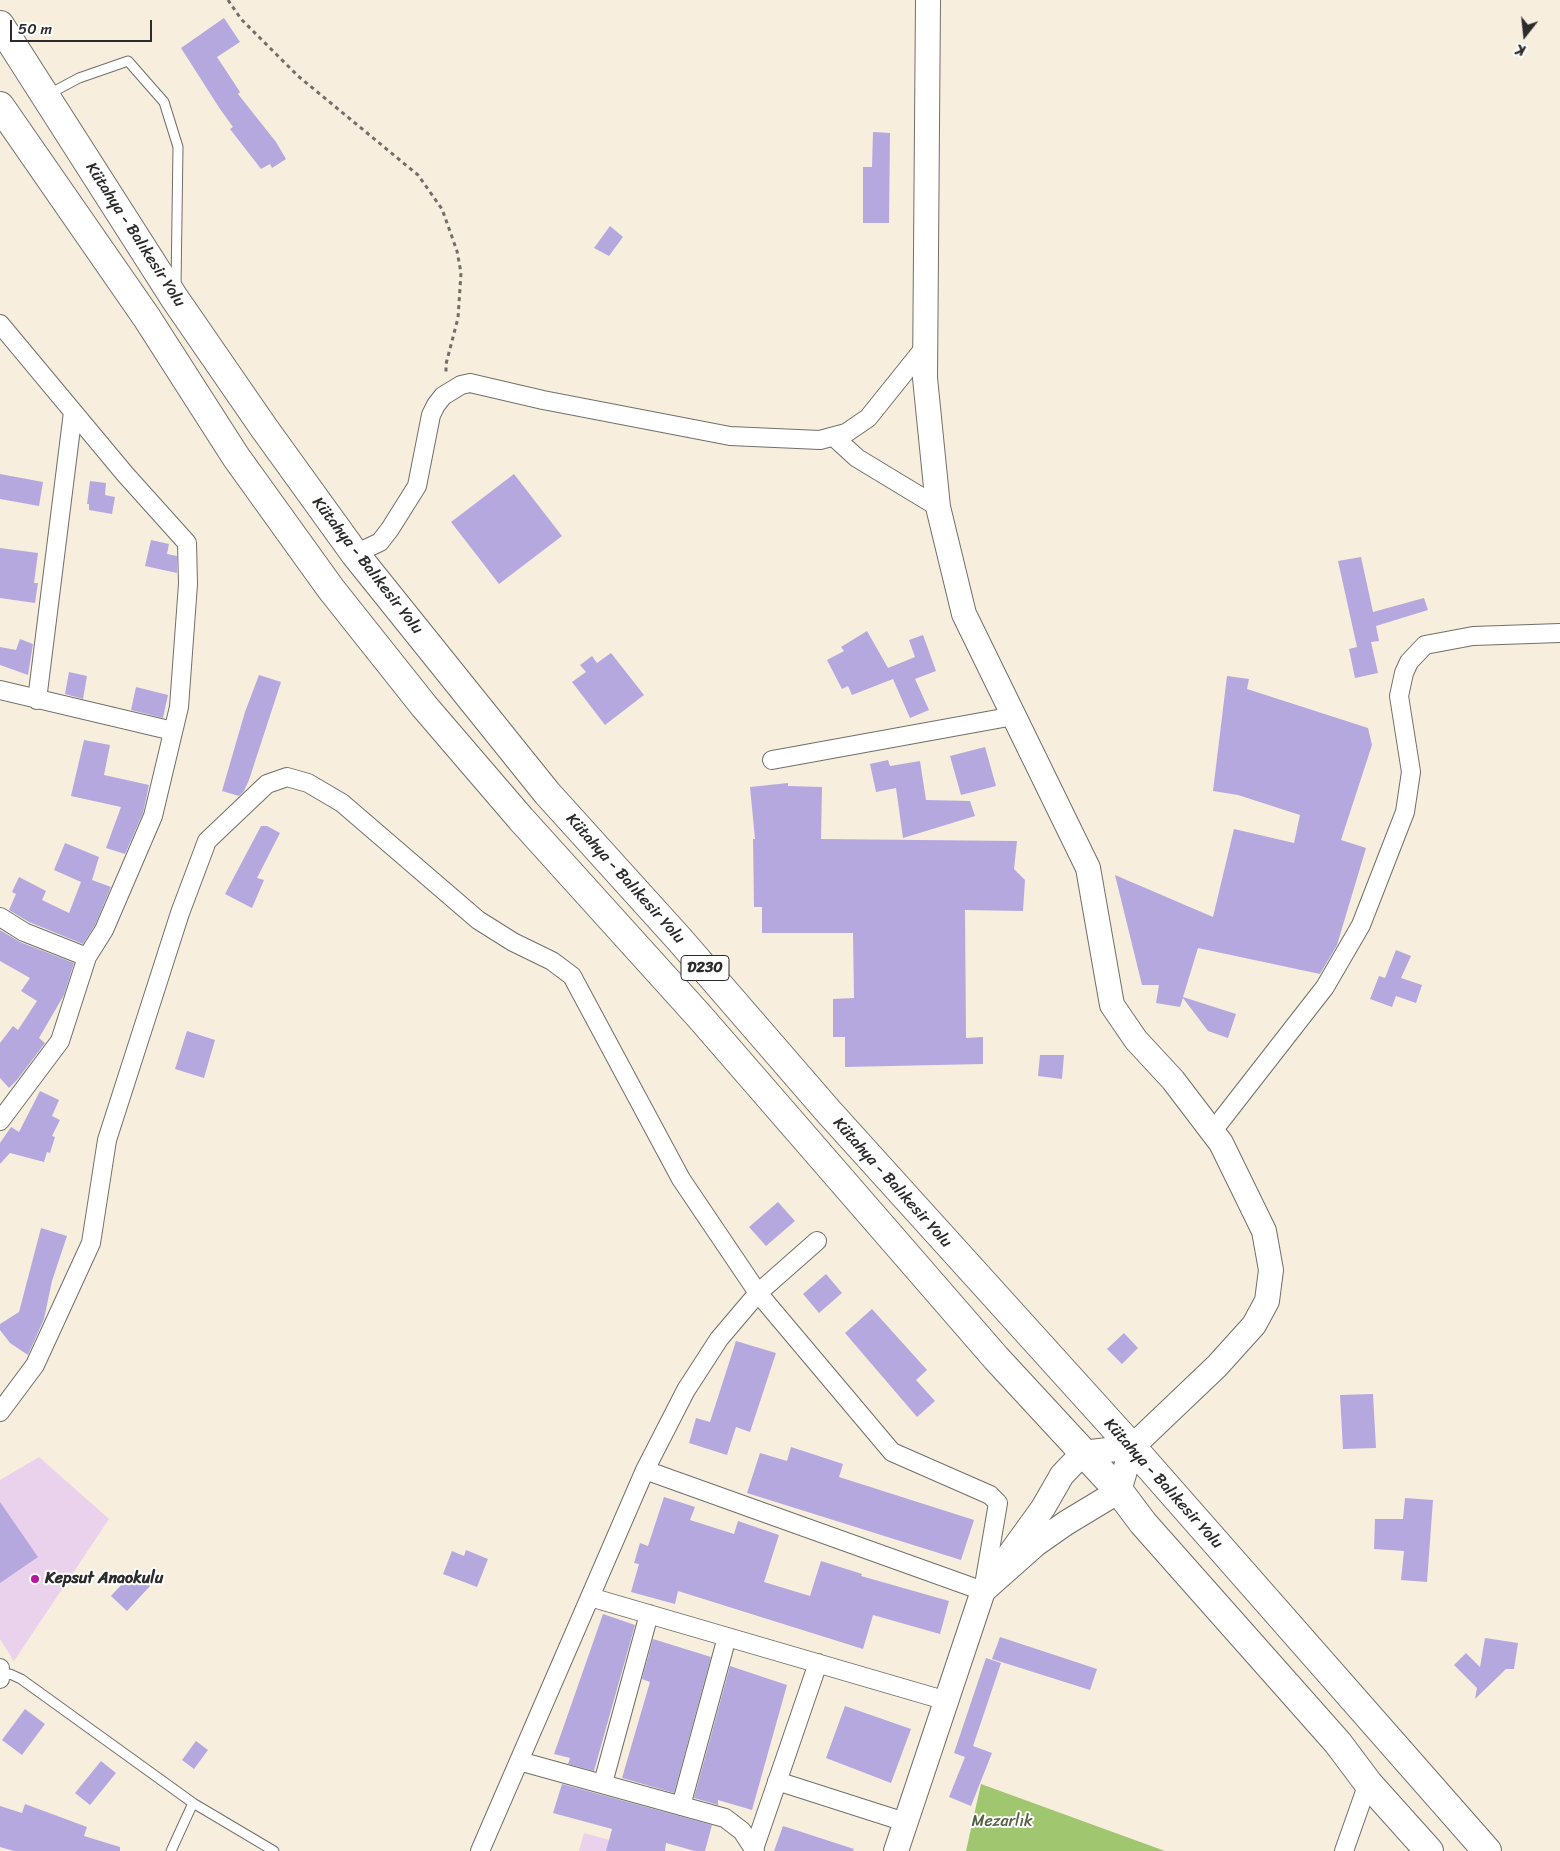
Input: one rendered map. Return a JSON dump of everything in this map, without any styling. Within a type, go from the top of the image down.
[{"type":"highway","name":"Kütahya - Balıkesir Yolu","points":[[0,24],[175,299],[264,428],[355,554],[547,793],[680,940],[828,1111],[1132,1447],[1487,1851]]},
{"type":"highway","name":"D230","points":[[0,106],[147,318],[236,457],[331,589],[424,706],[521,820],[700,1017],[990,1350],[1119,1491],[1143,1523],[1338,1743],[1368,1782],[1429,1851]]},
{"type":"street","points":[[928,0],[925,378],[938,506],[964,614],[1088,868],[1112,1005],[1136,1040],[1173,1080],[1220,1144],[1264,1231],[1271,1270],[1267,1301],[1254,1325],[1217,1366],[1132,1447],[1119,1491],[1036,1544],[983,1591]]},
{"type":"street","points":[[0,324],[73,412],[187,543],[188,584],[179,707],[154,816],[104,930],[87,957],[60,1041],[0,1121]]},
{"type":"street","points":[[355,554],[380,542],[417,486],[431,415],[443,396],[452,389],[470,383],[543,400],[730,436],[806,440],[834,437],[858,426],[868,418],[925,347]]},
{"type":"street","points":[[36,700],[73,412]]},
{"type":"street","points":[[834,437],[857,458],[938,506]]},
{"type":"street","points":[[1212,1132],[1325,987],[1361,925],[1405,812],[1411,772],[1399,696],[1404,673],[1409,662],[1425,645],[1473,636],[1560,633]]},
{"type":"street","points":[[0,690],[173,731]]},
{"type":"street","points":[[772,760],[1014,716]]},
{"type":"street","points":[[0,1412],[35,1365],[91,1243],[107,1140],[180,913],[207,841],[267,784],[287,777],[308,783],[342,802],[478,920],[513,942],[552,961],[572,976],[682,1179],[758,1293],[892,1452],[990,1495],[998,1503],[983,1591],[896,1851]]},
{"type":"street","points":[[0,917],[24,932],[87,957]]},
{"type":"street","points":[[480,1851],[645,1470],[686,1390],[719,1339],[758,1293],[818,1241]]},
{"type":"street","points":[[983,1591],[1043,1508],[1062,1475],[1083,1452],[1132,1447]]},
{"type":"street","points":[[645,1470],[983,1591]]},
{"type":"street","points":[[590,1597],[947,1701]]},
{"type":"street","points":[[603,1784],[649,1614]]},
{"type":"street","points":[[681,1806],[726,1637]]},
{"type":"street","points":[[754,1850],[818,1663]]},
{"type":"street","points":[[519,1761],[725,1818],[742,1831],[754,1850]]},
{"type":"street","points":[[777,1781],[905,1822]]},
{"type":"street","points":[[1344,1851],[1368,1782]]},
{"type":"lane","points":[[46,95],[79,78],[128,61],[164,102],[178,146],[175,299]]},
{"type":"lane","points":[[0,1675],[10,1674],[21,1679],[193,1803],[274,1851]]},
{"type":"lane","points":[[170,1851],[193,1803]]},
{"type":"path","points":[[228,0],[240,18],[298,76],[418,175],[442,209],[451,230],[461,273],[458,318],[445,369],[452,389]]},
{"type":"shaded area","name":"Kepsut Anaokulu","points":[[39,1457],[109,1519],[14,1661],[0,1639],[0,1480]]},
{"type":"shaded area","points":[[584,1833],[649,1851],[579,1851]]},
{"type":"green space","name":"Mezarlık","points":[[981,1784],[1165,1851],[966,1851]]},
{"type":"building","points":[[224,18],[240,42],[217,57],[240,92],[238,94],[276,142],[286,159],[272,168],[270,164],[261,169],[230,129],[233,127],[181,48]]},
{"type":"building","points":[[873,132],[890,133],[889,223],[863,223],[863,167],[872,167]]},
{"type":"building","points":[[610,226],[623,237],[609,256],[594,248]]},
{"type":"building","points":[[0,474],[43,482],[39,506],[0,499]]},
{"type":"building","points":[[514,474],[562,536],[499,584],[451,522]]},
{"type":"building","points":[[90,481],[106,483],[105,495],[115,497],[112,514],[89,510],[89,504],[87,504]]},
{"type":"building","points":[[151,540],[169,544],[167,554],[177,556],[177,573],[145,566]]},
{"type":"building","points":[[0,548],[38,553],[34,583],[38,583],[35,603],[0,598]]},
{"type":"building","points":[[1361,557],[1373,612],[1424,598],[1428,610],[1376,626],[1379,641],[1371,642],[1378,673],[1355,678],[1349,649],[1357,647],[1338,561]]},
{"type":"building","points":[[867,631],[888,668],[915,657],[909,640],[923,635],[936,671],[915,679],[929,710],[910,718],[893,679],[852,695],[848,686],[842,689],[827,660],[844,651],[841,647]]},
{"type":"building","points":[[20,639],[33,644],[28,675],[0,665],[0,647],[16,650]]},
{"type":"building","points":[[611,653],[644,695],[605,725],[572,682],[586,672],[580,665],[592,656],[597,663]]},
{"type":"building","points":[[69,672],[87,676],[83,699],[65,694]]},
{"type":"building","points":[[259,675],[281,682],[249,780],[244,791],[239,796],[222,791],[245,712]]},
{"type":"building","points":[[1227,676],[1249,679],[1247,689],[1368,728],[1372,745],[1341,840],[1366,848],[1337,945],[1320,974],[1198,948],[1183,997],[1236,1014],[1228,1038],[1208,1031],[1183,998],[1180,1007],[1156,1003],[1159,985],[1142,985],[1115,875],[1213,917],[1234,829],[1294,843],[1300,815],[1238,795],[1213,791]]},
{"type":"building","points":[[136,687],[168,695],[163,718],[131,710]]},
{"type":"building","points":[[84,740],[110,745],[104,775],[149,785],[143,813],[125,854],[106,848],[121,807],[71,796]]},
{"type":"building","points":[[985,747],[996,786],[961,795],[950,756]]},
{"type":"building","points":[[888,760],[890,766],[920,761],[926,800],[970,801],[975,816],[903,838],[896,788],[876,792],[870,764]]},
{"type":"building","points":[[788,783],[788,786],[822,787],[821,839],[1017,841],[1014,869],[1025,880],[1023,911],[965,910],[966,1038],[983,1037],[983,1064],[845,1067],[845,1037],[833,1037],[833,999],[854,998],[853,933],[762,933],[762,907],[754,907],[753,839],[755,839],[750,787]]},
{"type":"building","points":[[261,826],[267,826],[280,833],[257,878],[264,880],[252,908],[225,894]]},
{"type":"building","points":[[65,843],[99,857],[92,880],[111,887],[95,925],[83,944],[29,922],[9,910],[16,894],[12,892],[19,877],[46,891],[42,900],[69,913],[81,882],[54,870]]},
{"type":"building","points":[[0,930],[20,942],[74,963],[64,995],[39,1038],[45,1043],[9,1088],[0,1078],[0,1043],[13,1026],[18,1030],[37,1001],[21,991],[30,978],[0,961]]},
{"type":"building","points":[[1396,950],[1411,956],[1401,978],[1422,985],[1416,1003],[1396,996],[1392,1007],[1370,999],[1379,976],[1385,978]]},
{"type":"building","points":[[187,1031],[215,1040],[204,1078],[175,1069]]},
{"type":"building","points":[[1040,1055],[1064,1055],[1062,1079],[1038,1076]]},
{"type":"building","points":[[40,1091],[59,1100],[52,1116],[60,1120],[52,1136],[55,1137],[50,1153],[47,1152],[44,1162],[10,1153],[0,1164],[0,1143],[11,1127],[19,1132]]},
{"type":"building","points":[[778,1202],[795,1221],[766,1246],[749,1227]]},
{"type":"building","points":[[41,1228],[67,1236],[52,1281],[44,1319],[28,1355],[10,1343],[0,1330],[0,1324],[19,1312]]},
{"type":"building","points":[[826,1274],[842,1293],[819,1313],[803,1294]]},
{"type":"building","points":[[872,1309],[927,1370],[916,1380],[935,1401],[917,1417],[845,1333]]},
{"type":"building","points":[[1124,1333],[1138,1348],[1122,1364],[1107,1349]]},
{"type":"building","points":[[736,1341],[776,1353],[750,1432],[736,1427],[727,1455],[689,1443],[696,1418],[710,1422]]},
{"type":"building","points":[[1373,1394],[1376,1448],[1343,1449],[1340,1395]]},
{"type":"building","points":[[791,1447],[843,1464],[839,1477],[974,1520],[961,1560],[747,1493],[760,1453],[787,1461]]},
{"type":"building","points":[[664,1497],[695,1507],[690,1520],[734,1534],[738,1521],[779,1535],[764,1582],[810,1596],[821,1561],[862,1574],[861,1576],[949,1601],[940,1634],[873,1615],[863,1649],[678,1591],[675,1604],[631,1592],[639,1564],[634,1563],[640,1543],[648,1546]]},
{"type":"building","points":[[1405,1498],[1433,1500],[1427,1582],[1401,1580],[1404,1551],[1374,1549],[1375,1519],[1403,1519]]},
{"type":"building","points":[[0,1502],[38,1557],[0,1583]]},
{"type":"building","points":[[466,1550],[488,1559],[477,1587],[443,1574],[452,1551],[464,1556]]},
{"type":"building","points":[[134,1571],[150,1586],[127,1611],[111,1596]]},
{"type":"building","points":[[603,1614],[635,1625],[594,1771],[568,1764],[570,1758],[554,1754]]},
{"type":"building","points":[[1000,1637],[1097,1669],[1090,1690],[992,1659]]},
{"type":"building","points":[[1485,1638],[1518,1643],[1514,1669],[1506,1669],[1475,1699],[1477,1688],[1454,1665],[1466,1653],[1480,1667]]},
{"type":"building","points":[[653,1639],[711,1657],[674,1793],[622,1778],[650,1682],[642,1679]]},
{"type":"building","points":[[986,1658],[1001,1663],[973,1746],[992,1753],[971,1806],[949,1797],[965,1757],[954,1753]]},
{"type":"building","points":[[730,1666],[787,1685],[752,1810],[718,1800],[718,1805],[694,1798]]},
{"type":"building","points":[[845,1706],[911,1729],[891,1783],[826,1758]]},
{"type":"building","points":[[25,1709],[45,1724],[22,1755],[2,1740]]},
{"type":"building","points":[[196,1741],[208,1750],[194,1769],[182,1760]]},
{"type":"building","points":[[101,1761],[116,1773],[90,1805],[75,1793]]},
{"type":"building","points":[[562,1784],[712,1825],[705,1851],[695,1851],[666,1843],[665,1851],[606,1851],[612,1829],[553,1813]]},
{"type":"building","points":[[25,1804],[87,1827],[84,1836],[120,1847],[120,1851],[14,1851],[0,1847],[0,1806],[22,1813]]},
{"type":"building","points":[[783,1826],[854,1849],[853,1851],[774,1851]]},
{"type":"place","name":"Kepsut Anaokulu","points":[[35,1579]]}]
